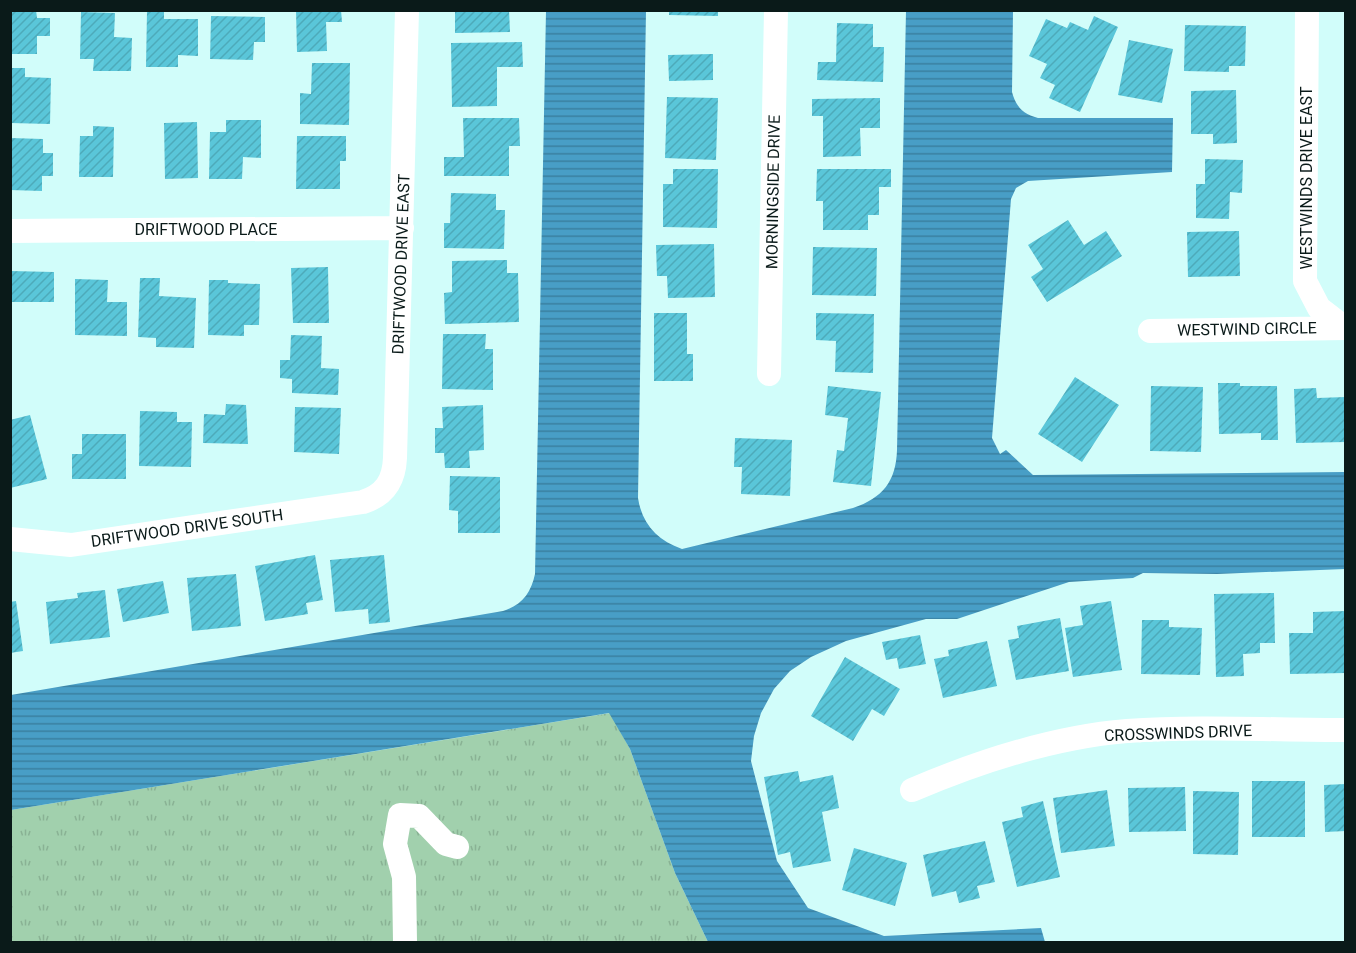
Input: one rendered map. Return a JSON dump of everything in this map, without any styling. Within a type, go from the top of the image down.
[{"type":"street","name":"DRIFTWOOD DRIVE EAST","points":[[363,502],[381,494],[388,486],[394,468],[407,10]]},
{"type":"street","name":"MORNINGSIDE DRIVE","points":[[769,374],[776,10]]},
{"type":"street","name":"WESTWINDS DRIVE EAST","points":[[1308,10],[1305,281],[1319,308],[1345,328]]},
{"type":"street","name":"DRIFTWOOD PLACE","points":[[10,231],[402,228]]},
{"type":"street","name":"WESTWIND CIRCLE","points":[[1150,330],[1345,328]]},
{"type":"street","name":"DRIFTWOOD DRIVE SOUTH","points":[[10,539],[47,545],[71,545],[363,502]]},
{"type":"street","name":"CROSSWINDS DRIVE","points":[[912,790],[963,768],[1034,748],[1127,731],[1346,730]]},
{"type":"street","points":[[405,942],[404,877],[395,844],[400,815],[419,816],[446,844],[457,847]]},
{"type":"green space","points":[[610,713],[630,749],[675,873],[708,942],[11,942],[11,810]]},
{"type":"water","points":[[546,11],[646,11],[638,498],[643,516],[652,530],[665,541],[682,549],[853,508],[880,493],[891,479],[897,450],[906,11],[1013,11],[1012,92],[1021,109],[1033,116],[1038,118],[1173,118],[1172,172],[1028,181],[1016,188],[1011,199],[992,438],[1000,454],[1006,450],[1033,475],[1345,472],[1345,569],[1217,574],[1143,573],[1133,578],[1069,582],[957,619],[926,619],[846,641],[811,657],[790,671],[774,689],[761,713],[754,736],[751,761],[777,861],[808,908],[884,936],[1041,928],[1045,942],[708,942],[675,873],[630,749],[609,713],[11,810],[11,695],[503,611],[525,597],[535,574]]},
{"type":"building","points":[[10,10],[36,10],[37,18],[50,18],[50,36],[37,36],[37,54],[10,54]]},
{"type":"building","points":[[296,10],[341,10],[342,22],[326,22],[327,51],[297,52]]},
{"type":"building","points":[[455,10],[509,10],[510,32],[455,33]]},
{"type":"building","points":[[669,10],[718,10],[718,16],[669,15]]},
{"type":"building","points":[[147,11],[164,11],[164,19],[198,19],[198,56],[178,55],[178,67],[146,67]]},
{"type":"building","points":[[81,12],[115,13],[114,37],[132,38],[131,71],[93,71],[94,59],[80,59]]},
{"type":"building","points":[[211,16],[265,17],[265,42],[254,42],[253,60],[210,59]]},
{"type":"building","points":[[1094,16],[1118,27],[1080,112],[1049,98],[1055,85],[1040,78],[1047,64],[1029,56],[1046,19],[1067,28],[1070,22],[1088,30]]},
{"type":"building","points":[[837,23],[873,24],[873,47],[884,47],[883,82],[817,80],[818,62],[836,62]]},
{"type":"building","points":[[1185,25],[1246,26],[1245,66],[1229,66],[1229,72],[1184,71]]},
{"type":"building","points":[[1129,40],[1173,49],[1162,103],[1118,95]]},
{"type":"building","points":[[522,42],[523,67],[497,67],[497,106],[452,107],[451,43]]},
{"type":"building","points":[[713,54],[713,80],[669,81],[668,55]]},
{"type":"building","points":[[312,63],[350,63],[349,125],[300,124],[300,93],[311,94]]},
{"type":"building","points":[[10,68],[25,68],[25,77],[51,78],[50,124],[10,123]]},
{"type":"building","points":[[1236,90],[1237,143],[1213,144],[1213,134],[1191,134],[1191,91]]},
{"type":"building","points":[[667,97],[718,98],[716,160],[665,158]]},
{"type":"building","points":[[880,98],[880,128],[860,128],[861,156],[823,157],[823,116],[812,116],[812,99]]},
{"type":"building","points":[[463,118],[519,118],[520,146],[509,146],[509,176],[444,176],[444,157],[464,157]]},
{"type":"building","points":[[226,120],[261,120],[261,158],[243,157],[242,179],[209,179],[210,132],[226,132]]},
{"type":"building","points":[[197,122],[198,178],[165,179],[164,123]]},
{"type":"building","points":[[93,126],[114,127],[113,177],[79,177],[80,136],[93,136]]},
{"type":"building","points":[[297,136],[346,136],[346,161],[340,161],[340,189],[296,189]]},
{"type":"building","points":[[10,138],[43,139],[43,153],[53,153],[53,176],[42,176],[42,191],[10,190]]},
{"type":"building","points":[[1205,159],[1243,160],[1242,193],[1230,192],[1229,219],[1196,218],[1196,184],[1205,184]]},
{"type":"building","points":[[673,169],[718,169],[717,228],[663,227],[663,184],[673,184]]},
{"type":"building","points":[[817,169],[891,169],[891,187],[879,187],[879,215],[868,215],[868,230],[823,230],[823,201],[816,201]]},
{"type":"building","points":[[451,193],[496,194],[496,210],[505,210],[504,249],[444,248],[444,223],[450,223]]},
{"type":"building","points":[[1068,220],[1084,245],[1106,231],[1122,256],[1047,302],[1031,277],[1043,269],[1028,245]]},
{"type":"building","points":[[1239,231],[1240,276],[1188,277],[1187,232]]},
{"type":"building","points":[[714,244],[715,297],[668,298],[667,276],[657,276],[656,245]]},
{"type":"building","points":[[813,247],[877,248],[876,296],[812,295]]},
{"type":"building","points":[[507,260],[507,273],[518,273],[519,322],[445,324],[444,293],[452,292],[452,261]]},
{"type":"building","points":[[328,267],[329,323],[293,323],[291,268]]},
{"type":"building","points":[[10,271],[54,272],[54,302],[10,302]]},
{"type":"building","points":[[140,278],[160,278],[159,296],[196,298],[194,348],[156,347],[156,338],[138,337]]},
{"type":"building","points":[[75,279],[108,280],[107,302],[127,302],[127,336],[75,335]]},
{"type":"building","points":[[209,280],[260,284],[259,325],[244,325],[244,336],[208,335]]},
{"type":"building","points":[[654,313],[687,313],[687,354],[693,354],[693,381],[654,381]]},
{"type":"building","points":[[816,313],[874,314],[873,373],[835,372],[836,341],[816,340]]},
{"type":"building","points":[[443,334],[486,334],[485,349],[493,349],[493,390],[442,389]]},
{"type":"building","points":[[291,335],[322,336],[321,368],[339,369],[338,395],[292,393],[292,379],[280,378],[280,360],[290,360]]},
{"type":"building","points":[[1075,377],[1119,405],[1082,462],[1038,434]]},
{"type":"building","points":[[1218,383],[1240,383],[1240,386],[1277,386],[1278,440],[1261,440],[1261,433],[1219,434]]},
{"type":"building","points":[[828,386],[881,392],[871,486],[833,482],[837,450],[844,451],[848,418],[825,415]]},
{"type":"building","points":[[1151,386],[1203,387],[1201,452],[1150,451]]},
{"type":"building","points":[[1316,388],[1317,398],[1346,397],[1346,442],[1296,443],[1294,389]]},
{"type":"building","points":[[226,404],[246,405],[248,444],[203,443],[204,414],[225,415]]},
{"type":"building","points":[[483,405],[484,450],[469,451],[470,468],[445,468],[444,453],[435,453],[435,428],[443,428],[442,407]]},
{"type":"building","points":[[295,407],[341,408],[339,454],[294,452]]},
{"type":"building","points":[[140,411],[177,412],[177,422],[192,422],[191,467],[139,466]]},
{"type":"building","points":[[30,415],[47,479],[10,488],[10,420]]},
{"type":"building","points":[[82,434],[126,434],[126,479],[72,479],[72,454],[82,454]]},
{"type":"building","points":[[735,438],[792,440],[790,496],[741,494],[742,467],[734,467]]},
{"type":"building","points":[[450,476],[500,477],[500,533],[458,533],[458,511],[449,510]]},
{"type":"building","points":[[315,555],[323,600],[306,603],[308,614],[265,621],[255,566]]},
{"type":"building","points":[[384,555],[390,622],[369,624],[368,609],[335,612],[330,560]]},
{"type":"building","points":[[236,574],[241,626],[192,631],[187,578]]},
{"type":"building","points":[[163,581],[169,613],[123,622],[117,589]]},
{"type":"building","points":[[105,590],[110,637],[50,644],[46,602],[78,598],[77,593]]},
{"type":"building","points":[[1274,593],[1275,643],[1260,643],[1260,653],[1243,654],[1244,676],[1216,677],[1214,594]]},
{"type":"building","points":[[16,601],[23,651],[10,653],[10,602]]},
{"type":"building","points":[[1111,601],[1122,670],[1073,677],[1065,628],[1083,625],[1080,606]]},
{"type":"building","points":[[1346,611],[1346,673],[1290,674],[1289,633],[1313,633],[1313,612]]},
{"type":"building","points":[[1060,618],[1069,671],[1016,680],[1008,640],[1019,638],[1017,626]]},
{"type":"building","points":[[1142,620],[1169,620],[1169,627],[1202,628],[1200,675],[1141,674]]},
{"type":"building","points":[[920,635],[926,664],[899,669],[897,658],[886,660],[882,642]]},
{"type":"building","points":[[987,641],[997,686],[943,698],[934,659],[949,656],[948,650]]},
{"type":"building","points":[[845,657],[900,689],[884,716],[872,709],[853,741],[811,716]]},
{"type":"building","points":[[798,771],[800,782],[833,775],[839,808],[822,812],[831,861],[793,868],[790,852],[778,855],[764,777]]},
{"type":"building","points":[[1252,781],[1305,781],[1305,837],[1252,837]]},
{"type":"building","points":[[1346,784],[1346,831],[1325,832],[1324,785]]},
{"type":"building","points":[[1185,787],[1186,831],[1129,832],[1128,788]]},
{"type":"building","points":[[1107,790],[1115,846],[1061,853],[1053,798]]},
{"type":"building","points":[[1193,791],[1239,792],[1238,855],[1193,854]]},
{"type":"building","points":[[1043,801],[1060,877],[1017,887],[1002,822],[1023,817],[1021,807]]},
{"type":"building","points":[[985,841],[995,882],[977,886],[980,898],[959,903],[956,891],[932,897],[923,855]]},
{"type":"building","points":[[854,848],[907,863],[895,906],[842,890]]}]
